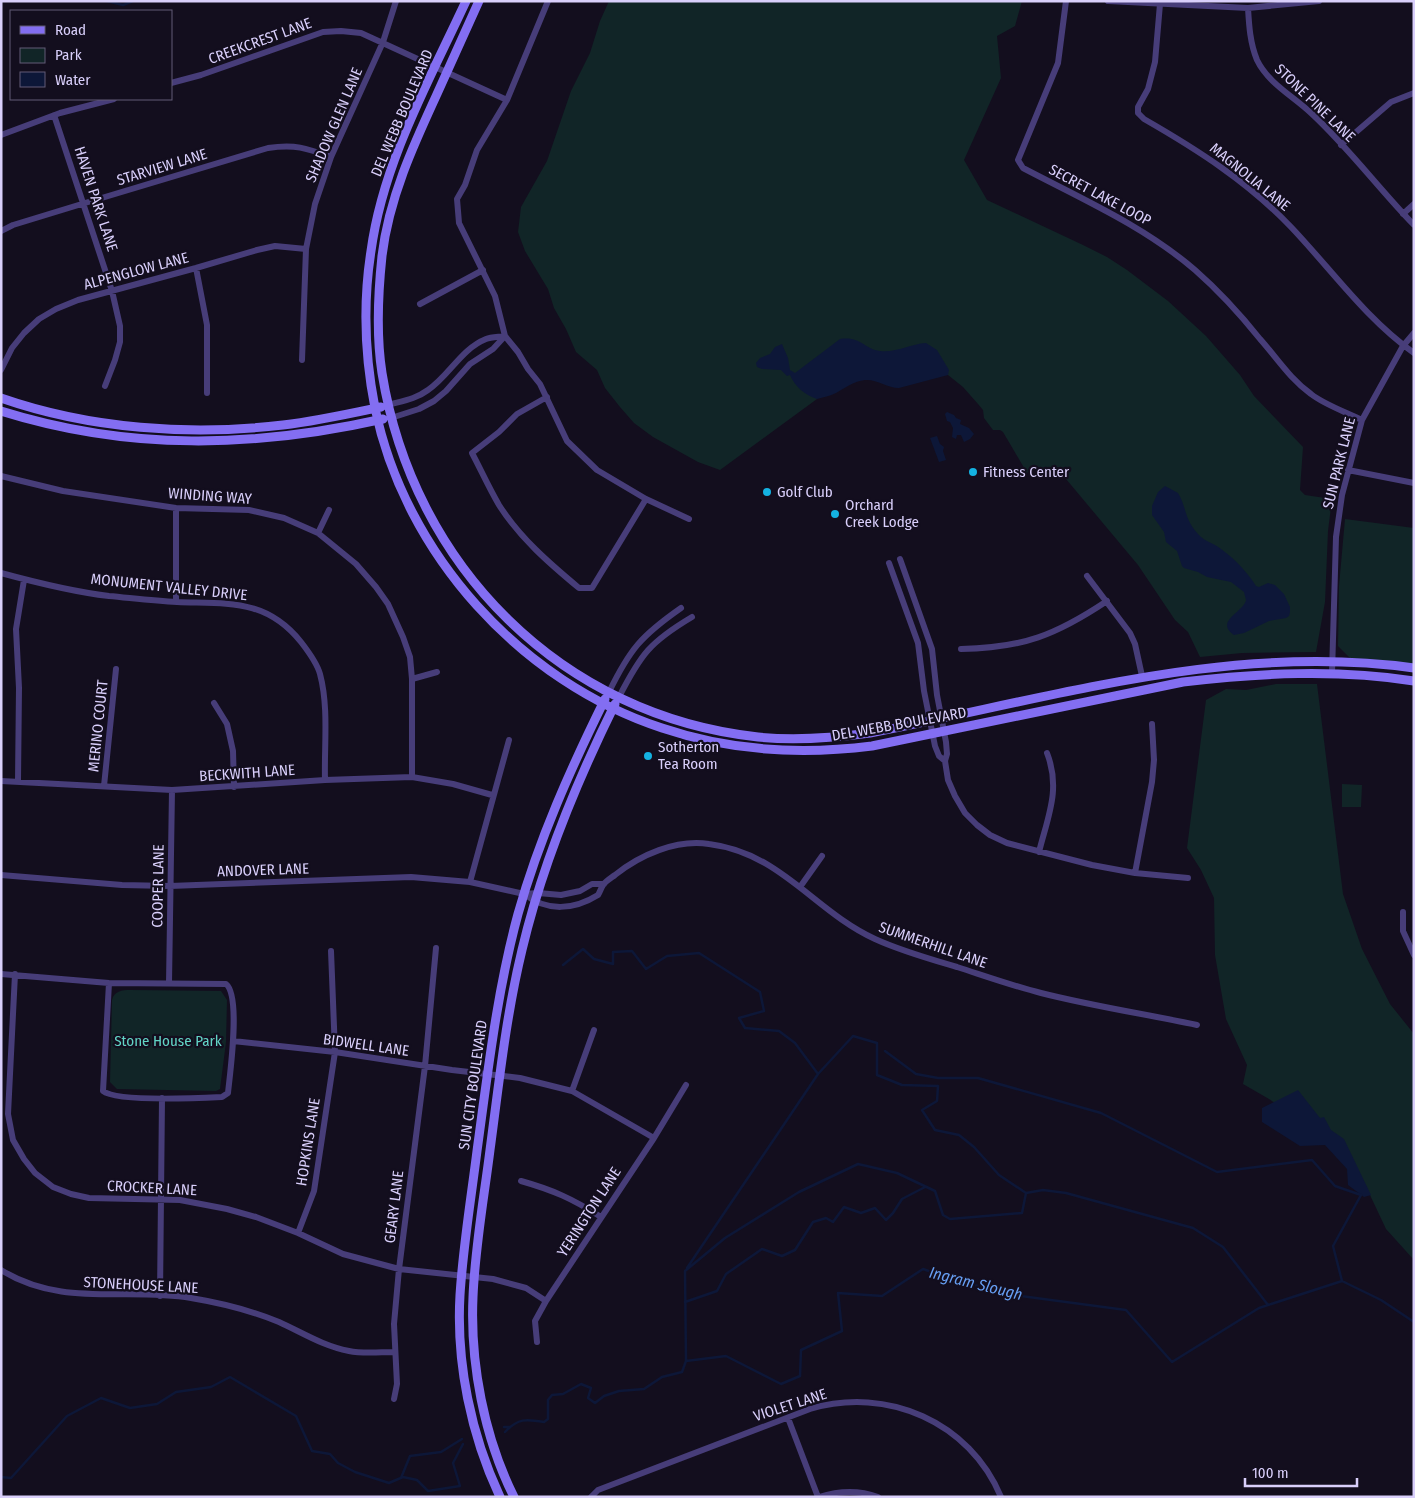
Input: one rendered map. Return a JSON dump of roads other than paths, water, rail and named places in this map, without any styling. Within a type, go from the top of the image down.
[{"type":"street","name":"SHADOW GLEN LANE","points":[[302,360],[302,308],[306,248],[315,204],[331,157],[383,42],[396,1]]},
{"type":"street","name":"DEL WEBB BOULEVARD","points":[[466,1],[404,168],[393,203],[383,252],[378,326],[382,371],[391,418],[404,462],[419,497],[445,543],[473,581],[501,612],[558,662],[619,697],[682,722],[757,737],[798,739],[842,737],[870,733],[1142,676],[1254,663],[1332,661],[1414,668]]},
{"type":"street","name":"DEL WEBB BOULEVARD","points":[[479,1],[410,124],[390,174],[378,214],[371,250],[367,291],[366,327],[370,373],[375,408],[393,466],[412,510],[436,550],[464,590],[492,622],[526,652],[564,680],[603,703],[636,719],[679,734],[731,745],[777,751],[842,750],[872,746],[1145,688],[1183,682],[1255,675],[1332,673],[1414,680]]},
{"type":"street","points":[[548,1],[508,100],[477,150],[465,185],[457,199],[459,223],[495,296],[505,336],[518,352],[547,397],[567,441],[598,470],[646,499],[689,519]]},
{"type":"street","name":"SECRET LAKE LOOP","points":[[1066,1],[1058,63],[1018,160],[1023,168],[1129,222],[1168,248],[1231,304],[1288,374],[1312,396],[1362,420]]},
{"type":"street","points":[[1108,1],[1248,8],[1319,1]]},
{"type":"street","name":"MAGNOLIA LANE","points":[[1160,4],[1155,62],[1148,89],[1138,107],[1138,113],[1144,119],[1192,146],[1258,195],[1291,227],[1377,321],[1414,353]]},
{"type":"street","name":"STONE PINE LANE","points":[[1248,8],[1253,48],[1257,60],[1265,73],[1311,113],[1414,225]]},
{"type":"street","name":"CREEKCREST LANE","points":[[172,83],[201,75],[323,32],[341,31],[361,34],[383,42],[508,100]]},
{"type":"street","points":[[1341,145],[1391,102],[1414,92]]},
{"type":"street","points":[[1,135],[54,115],[110,100]]},
{"type":"street","name":"HAVEN PARK LANE","points":[[54,115],[112,291],[120,326],[120,342],[105,386]]},
{"type":"street","name":"STARVIEW LANE","points":[[1,231],[13,225],[268,148],[299,146],[331,157]]},
{"type":"street","points":[[1403,214],[1414,204]]},
{"type":"street","name":"ALPENGLOW LANE","points":[[1,370],[12,348],[39,319],[56,309],[78,300],[257,250],[275,246],[306,248]]},
{"type":"street","points":[[196,268],[207,325],[207,393]]},
{"type":"street","points":[[420,304],[437,293],[483,270]]},
{"type":"street","name":"SUN PARK LANE","points":[[1332,673],[1336,537],[1348,470],[1362,420],[1404,346],[1414,333]]},
{"type":"street","points":[[1,398],[52,413],[86,420],[150,428],[184,430],[251,429],[284,425],[319,420],[414,398],[438,382],[462,356],[476,345],[486,339],[505,336]]},
{"type":"street","points":[[1,411],[51,425],[126,438],[218,441],[286,437],[354,426],[391,418],[419,409],[434,401],[446,391],[470,364],[492,349],[505,336]]},
{"type":"street","points":[[547,397],[517,414],[499,432],[472,453],[498,504],[518,531],[542,557],[579,588],[592,588],[646,499]]},
{"type":"street","points":[[1348,470],[1414,483]]},
{"type":"street","name":"WINDING WAY","points":[[1,476],[63,491],[176,508],[248,510],[284,518],[318,533],[356,564],[376,587],[388,604],[408,650],[412,679],[412,777]]},
{"type":"street","points":[[176,508],[176,602]]},
{"type":"street","points":[[318,533],[329,510]]},
{"type":"street","points":[[900,559],[932,649],[935,685],[947,754],[945,760],[948,780],[965,813],[990,835],[1007,843],[1092,865],[1135,873],[1188,878]]},
{"type":"street","points":[[890,563],[918,643],[930,721],[939,756],[945,760]]},
{"type":"street","name":"MONUMENT VALLEY DRIVE","points":[[1,573],[24,580],[106,595],[176,602],[228,602],[252,607],[270,615],[291,629],[307,650],[319,672],[324,696],[325,780]]},
{"type":"street","points":[[1087,576],[1130,633],[1142,676]]},
{"type":"street","points":[[18,781],[19,688],[16,629],[24,580]]},
{"type":"street","points":[[962,649],[1005,646],[1053,633],[1107,602]]},
{"type":"street","points":[[609,692],[634,646],[653,628],[681,608]]},
{"type":"street","points":[[619,697],[637,663],[644,654],[661,637],[692,617]]},
{"type":"street","name":"MERINO COURT","points":[[104,786],[116,669]]},
{"type":"street","points":[[412,679],[438,672]]},
{"type":"street","name":"SUN CITY BOULEVARD","points":[[514,1497],[497,1454],[481,1393],[473,1335],[468,1276],[494,1074],[501,989],[524,894],[550,819],[609,692]]},
{"type":"street","name":"SUN CITY BOULEVARD","points":[[494,1074],[516,974],[538,893],[561,824],[619,697]]},
{"type":"street","points":[[214,703],[227,724],[233,751],[234,787]]},
{"type":"street","points":[[1135,873],[1152,782],[1154,760],[1152,724]]},
{"type":"street","points":[[470,882],[492,795],[509,740]]},
{"type":"street","points":[[1039,852],[1052,803],[1054,785],[1052,766],[1047,752]]},
{"type":"street","name":"BECKWITH LANE","points":[[1,781],[172,790],[325,780],[412,777],[453,784],[492,795]]},
{"type":"street","name":"COOPER LANE","points":[[169,983],[172,790]]},
{"type":"street","name":"SUMMERHILL LANE","points":[[535,903],[551,907],[575,905],[598,895],[604,884],[641,858],[663,849],[684,844],[707,843],[734,848],[755,856],[800,887],[849,925],[874,939],[906,951],[1040,993],[1197,1025]]},
{"type":"street","points":[[800,887],[822,856]]},
{"type":"street","name":"ANDOVER LANE","points":[[1,875],[122,885],[170,886],[411,877],[470,882],[524,894]]},
{"type":"street","name":"SUMMERHILL LANE","points":[[524,894],[566,894],[580,891],[592,884],[604,884]]},
{"type":"street","points":[[524,894],[535,903]]},
{"type":"street","points":[[1403,912],[1403,931],[1414,955]]},
{"type":"street","name":"GEARY LANE","points":[[394,1399],[397,1384],[394,1324],[399,1269],[425,1066],[436,948]]},
{"type":"street","name":"HOPKINS LANE","points":[[298,1233],[314,1191],[335,1052],[334,988],[331,951]]},
{"type":"street","points":[[1,974],[109,983],[226,984],[230,988],[233,997],[234,1041],[228,1093],[222,1097],[162,1098],[116,1096],[103,1091],[109,983]]},
{"type":"street","name":"CROCKER LANE","points":[[15,974],[8,1114],[13,1140],[24,1159],[35,1173],[53,1187],[89,1198],[161,1199],[194,1202],[227,1209],[256,1217],[298,1233],[343,1254],[399,1269],[493,1279],[526,1288],[546,1301]]},
{"type":"street","points":[[572,1092],[594,1030]]},
{"type":"street","name":"BIDWELL LANE","points":[[234,1041],[335,1052],[520,1078],[572,1092],[654,1138]]},
{"type":"street","name":"YERINGTON LANE","points":[[537,1342],[535,1321],[546,1301],[654,1138],[686,1085]]},
{"type":"street","points":[[160,1296],[162,1098]]},
{"type":"street","points":[[521,1181],[548,1188],[564,1195],[601,1217]]},
{"type":"street","name":"STONEHOUSE LANE","points":[[1,1270],[19,1281],[51,1291],[189,1298],[236,1307],[279,1323],[324,1344],[351,1352],[395,1352]]},
{"type":"street","name":"SUN CITY BOULEVARD","points":[[468,1276],[460,1297],[461,1336],[468,1395],[480,1444],[500,1497]]},
{"type":"street","name":"VIOLET LANE","points":[[591,1497],[598,1490],[826,1404],[864,1401],[910,1410],[935,1421],[952,1433],[974,1454],[989,1474],[1001,1497]]},
{"type":"street","points":[[788,1418],[819,1497],[831,1493],[848,1492],[878,1497]]},
{"type":"water","points":[[840,339],[853,339],[880,351],[892,351],[926,343],[937,350],[949,370],[948,375],[899,388],[869,380],[861,381],[834,394],[817,399],[801,390],[790,375],[787,376],[781,370],[757,367],[756,363],[760,358],[770,354],[775,347],[782,344],[788,358],[790,370],[795,373]]},
{"type":"water","points":[[947,412],[961,420],[960,424],[969,428],[974,434],[970,439],[964,442],[961,435],[957,435],[956,439],[952,437],[953,428],[950,422],[947,421],[945,414]]},
{"type":"water","points":[[937,436],[940,444],[944,447],[943,451],[946,460],[939,462],[930,438]]},
{"type":"water","points":[[1165,486],[1178,493],[1193,529],[1201,537],[1231,557],[1256,586],[1259,587],[1268,583],[1275,585],[1284,594],[1290,607],[1289,616],[1269,621],[1244,633],[1234,635],[1229,630],[1228,621],[1246,600],[1244,592],[1231,582],[1207,577],[1182,566],[1177,551],[1166,542],[1164,532],[1152,515],[1152,506],[1158,492]]},
{"type":"water","points":[[1298,1090],[1320,1118],[1324,1117],[1331,1130],[1344,1139],[1371,1195],[1364,1197],[1348,1185],[1347,1169],[1325,1145],[1300,1146],[1262,1122],[1262,1108]]},
{"type":"waterway","points":[[107,1],[123,5],[133,1]]},
{"type":"waterway","points":[[563,965],[583,949],[594,959],[613,964],[613,952],[632,951],[646,969],[667,956],[699,953],[760,992],[764,1011],[739,1018],[745,1028],[779,1031],[795,1043],[818,1074],[853,1036],[877,1043],[877,1075],[902,1085],[938,1086],[937,1101],[922,1110],[935,1130],[959,1135],[974,1147],[999,1175],[1026,1193],[1043,1190],[1066,1193],[1193,1228],[1223,1247],[1268,1305]]},
{"type":"waterway","points":[[885,1051],[916,1074],[938,1078],[978,1078],[1101,1113],[1217,1172],[1312,1160],[1335,1186],[1361,1195],[1333,1246],[1342,1281]]},
{"type":"waterway","points":[[687,1268],[818,1074]]},
{"type":"waterway","points":[[686,1361],[685,1271],[725,1238],[799,1192],[858,1164],[897,1173],[935,1191],[943,1215],[950,1219],[1022,1213],[1026,1193]]},
{"type":"waterway","points":[[685,1302],[717,1291],[726,1274],[762,1249],[782,1256],[795,1250],[813,1222],[826,1218],[833,1222],[844,1207],[861,1213],[875,1208],[886,1220],[902,1199],[925,1187]]},
{"type":"waterway","name":"Ingram Slough","points":[[505,1432],[518,1422],[527,1420],[544,1422],[548,1419],[548,1400],[552,1395],[563,1394],[581,1384],[591,1388],[588,1398],[595,1403],[604,1396],[619,1391],[644,1389],[662,1377],[682,1372],[686,1361],[726,1356],[781,1384],[800,1376],[801,1350],[842,1331],[838,1293],[882,1296],[923,1269],[957,1281],[1021,1296],[1126,1310],[1172,1362],[1259,1308],[1342,1281],[1381,1300],[1414,1322]]},
{"type":"waterway","name":"Ingram Slough","points":[[1,1477],[11,1478],[67,1416],[101,1398],[130,1408],[157,1404],[176,1392],[211,1387],[230,1377],[296,1416],[312,1451],[330,1454],[338,1463],[355,1472],[389,1483],[403,1477],[417,1480],[428,1491],[460,1486],[453,1463],[463,1444]]},
{"type":"waterway","name":"Ingram Slough","points":[[504,1427],[510,1427]]},
{"type":"waterway","points":[[401,1478],[410,1456],[441,1452],[462,1439]]},
{"type":"place","name":"Fitness Center","points":[[973,472]]},
{"type":"place","name":"Golf Club","points":[[767,492]]},
{"type":"place","name":"Orchard Creek Lodge","points":[[835,514]]},
{"type":"place","name":"Sotherton Tea Room","points":[[648,756]]},
{"type":"park label","name":"Stone House Park","points":[[168,1041]]}]
